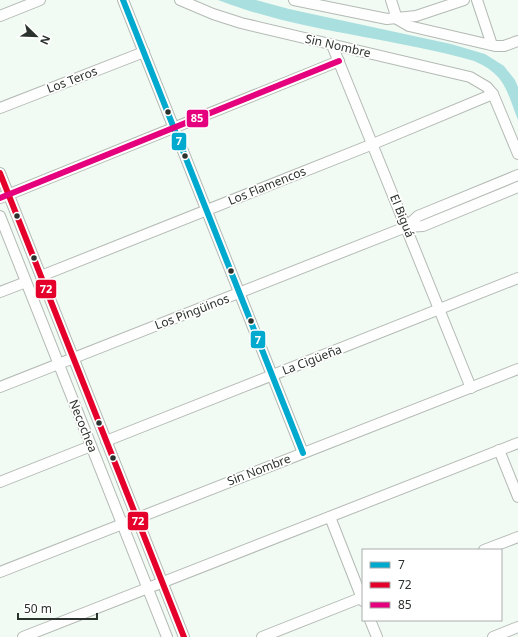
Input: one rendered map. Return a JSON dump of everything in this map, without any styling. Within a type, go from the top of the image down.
[{"type":"street","points":[[123,0],[303,453]]},
{"type":"street","name":"Sin Nombre","points":[[180,0],[213,14],[241,23],[470,77],[487,87],[493,94]]},
{"type":"street","points":[[298,0],[376,17],[397,19],[416,16],[464,0]]},
{"type":"street","points":[[391,0],[397,19],[409,26],[492,45],[504,46],[518,42]]},
{"type":"street","points":[[477,0],[492,45]]},
{"type":"street","points":[[0,16],[36,1]]},
{"type":"street","name":"El Biguá","points":[[332,45],[471,388]]},
{"type":"street","name":"Los Teros","points":[[0,108],[144,52]]},
{"type":"street","points":[[4,196],[339,61]]},
{"type":"street","points":[[493,94],[518,154]]},
{"type":"street","name":"Los Flamencos","points":[[41,276],[373,144],[493,94]]},
{"type":"street","name":"Necochea","points":[[0,173],[4,196],[41,276],[184,637]]},
{"type":"street","name":"Los Pingüinos","points":[[406,227],[418,216],[518,175]]},
{"type":"street","name":"Los Pingüinos","points":[[0,387],[406,227],[423,226],[518,187]]},
{"type":"street","name":"Necochea","points":[[0,216],[167,637]]},
{"type":"street","name":"La Cigüeña","points":[[106,441],[518,278]]},
{"type":"street","points":[[0,292],[26,282]]},
{"type":"street","name":"Sin Nombre","points":[[0,572],[518,369]]},
{"type":"street","points":[[23,637],[518,443]]},
{"type":"street","points":[[0,482],[91,446]]},
{"type":"street","points":[[499,450],[518,497]]},
{"type":"street","points":[[330,517],[362,597]]},
{"type":"street","points":[[487,549],[518,537]]},
{"type":"street","points":[[262,637],[362,599]]},
{"type":"street","points":[[370,621],[377,637]]},
{"type":"street","points":[[493,637],[518,627]]},
{"type":"water","points":[[218,0],[256,0],[289,9],[451,44],[485,54],[504,66],[515,80],[518,87],[518,120],[504,84],[493,72],[474,61],[410,46],[281,20]]},
{"type":"transit line","name":"7","points":[[123,0],[303,453]]},
{"type":"transit line","name":"85","points":[[0,198],[339,61]]},
{"type":"transit line","name":"72","points":[[0,173],[184,637]]}]
